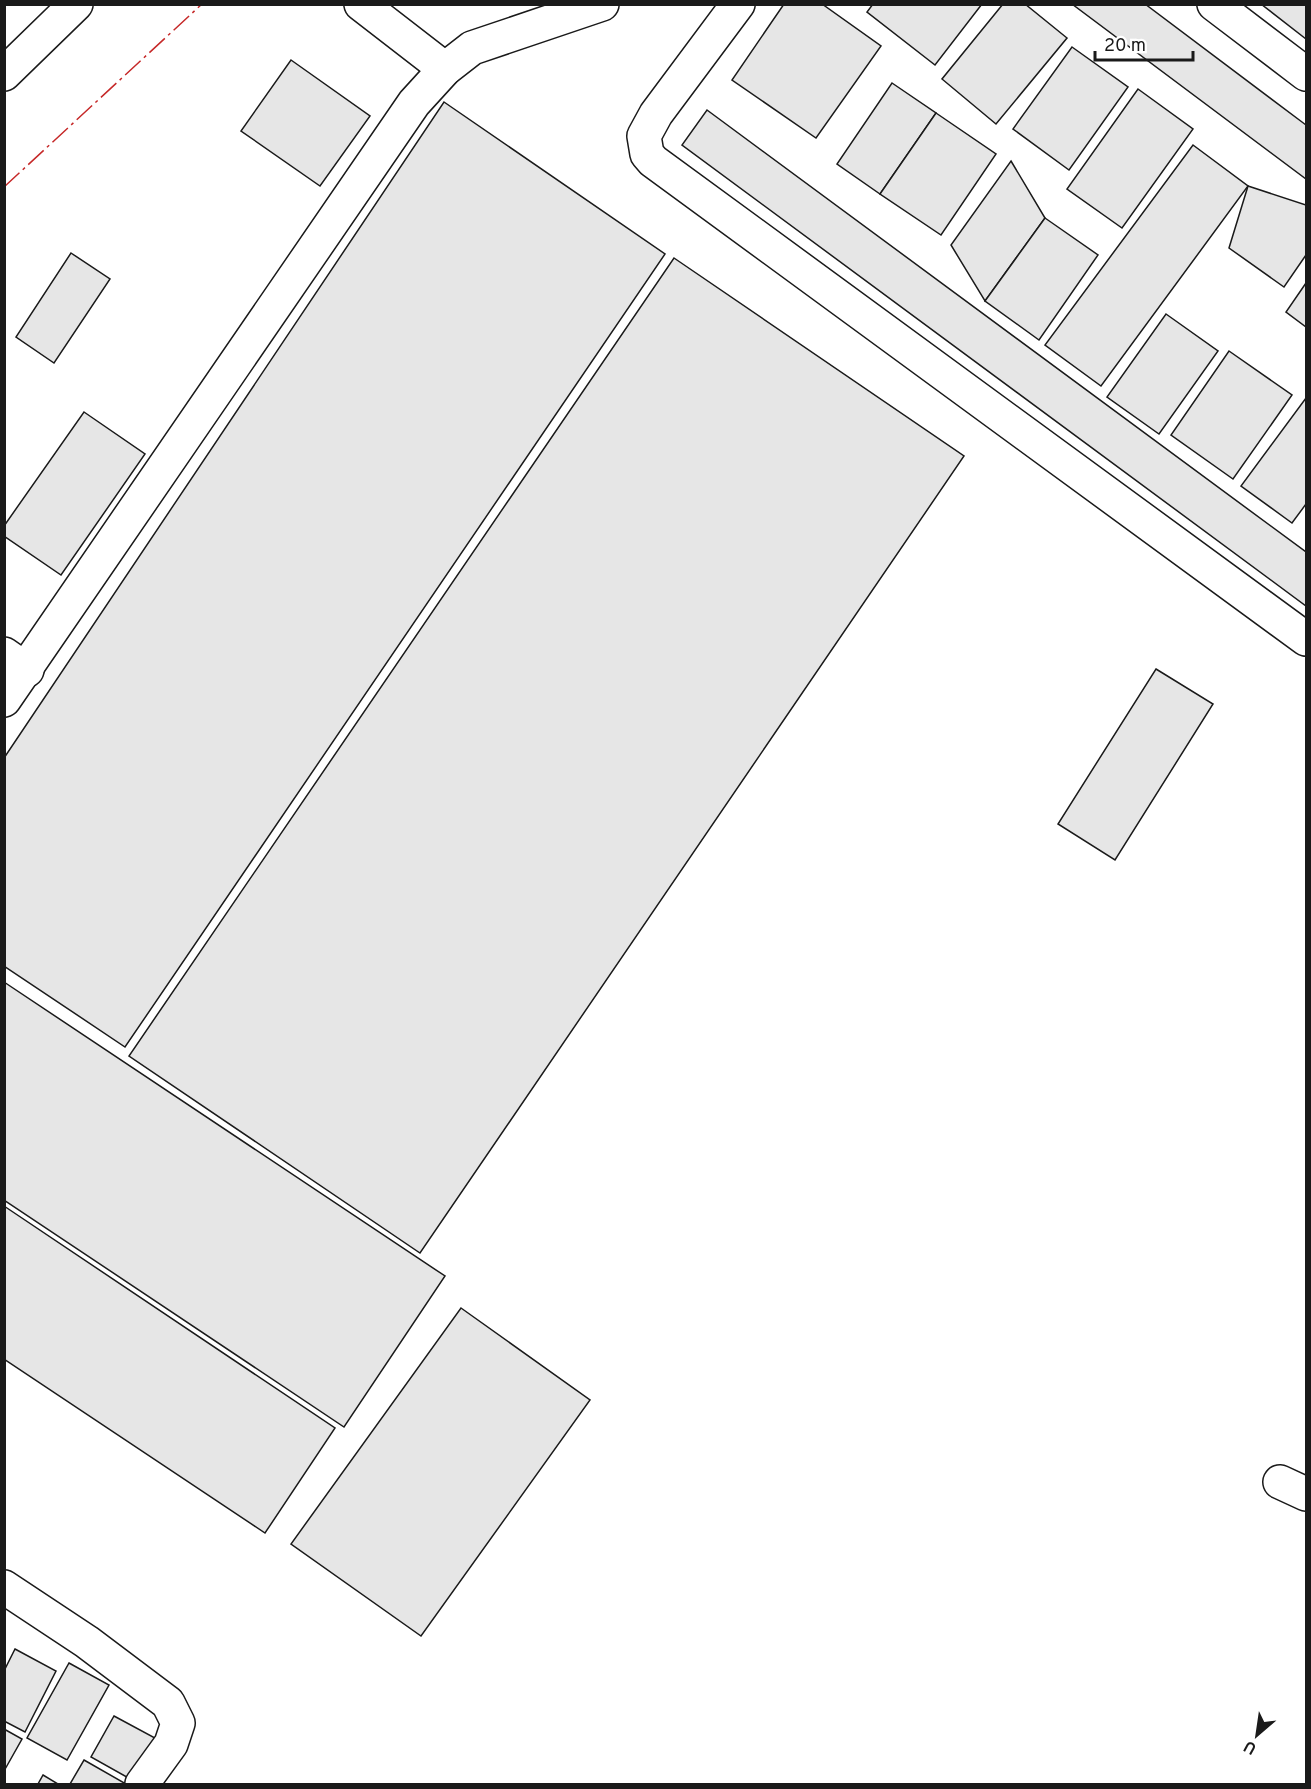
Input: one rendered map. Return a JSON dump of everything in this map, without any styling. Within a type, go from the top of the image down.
[{"type":"street","points":[[4,74],[76,4]]},
{"type":"street","points":[[361,4],[445,69]]},
{"type":"street","points":[[4,700],[16,662],[414,103],[445,69],[472,48],[602,4]]},
{"type":"street","points":[[738,4],[656,114],[645,136],[647,154],[653,161],[1306,639]]},
{"type":"street","points":[[1214,4],[1306,74]]},
{"type":"street","points":[[4,1587],[87,1642],[168,1703],[178,1723],[171,1744],[142,1785]]},
{"type":"building","points":[[784,4],[822,4],[881,46],[816,138],[732,80]]},
{"type":"building","points":[[873,4],[982,4],[935,65],[867,12]]},
{"type":"building","points":[[1003,4],[1025,4],[1067,38],[996,124],[942,79]]},
{"type":"building","points":[[1072,4],[1145,4],[1306,125],[1306,179]]},
{"type":"building","points":[[1261,4],[1306,4],[1306,39]]},
{"type":"building","points":[[1072,47],[1128,87],[1069,170],[1013,129]]},
{"type":"building","points":[[291,60],[370,116],[320,186],[241,131]]},
{"type":"building","points":[[892,83],[936,113],[880,194],[837,164]]},
{"type":"building","points":[[1138,89],[1193,129],[1122,228],[1067,189]]},
{"type":"building","points":[[444,102],[665,254],[125,1047],[4,966],[4,758]]},
{"type":"building","points":[[707,110],[1306,552],[1306,606],[682,145]]},
{"type":"building","points":[[936,113],[996,154],[941,235],[880,194]]},
{"type":"building","points":[[1193,145],[1248,186],[1101,386],[1045,345]]},
{"type":"building","points":[[1011,161],[1045,218],[985,301],[951,245]]},
{"type":"building","points":[[1248,186],[1306,205],[1306,255],[1284,287],[1229,248]]},
{"type":"building","points":[[1045,218],[1098,255],[1039,340],[985,301]]},
{"type":"building","points":[[71,253],[110,279],[54,363],[16,337]]},
{"type":"building","points":[[674,258],[964,456],[420,1253],[129,1056]]},
{"type":"building","points":[[1306,283],[1306,327],[1286,312]]},
{"type":"building","points":[[1166,314],[1218,351],[1159,434],[1107,397]]},
{"type":"building","points":[[1229,351],[1292,395],[1233,479],[1171,435]]},
{"type":"building","points":[[1306,398],[1306,504],[1292,523],[1241,486]]},
{"type":"building","points":[[84,412],[145,454],[61,575],[4,536],[4,526]]},
{"type":"building","points":[[1156,669],[1213,704],[1115,860],[1058,824]]},
{"type":"building","points":[[4,982],[445,1276],[344,1427],[4,1200]]},
{"type":"building","points":[[4,1206],[335,1428],[265,1533],[4,1359]]},
{"type":"building","points":[[461,1308],[590,1400],[421,1636],[291,1544]]},
{"type":"building","points":[[15,1649],[56,1671],[25,1732],[4,1721],[4,1671]]},
{"type":"building","points":[[69,1663],[109,1685],[67,1760],[27,1738]]},
{"type":"building","points":[[114,1716],[155,1738],[132,1780],[91,1757]]},
{"type":"building","points":[[4,1729],[22,1739],[4,1771]]},
{"type":"building","points":[[84,1760],[126,1784],[70,1784]]},
{"type":"building","points":[[43,1775],[58,1784],[38,1784]]},
{"type":"power","points":[[4,187],[202,4]]}]
